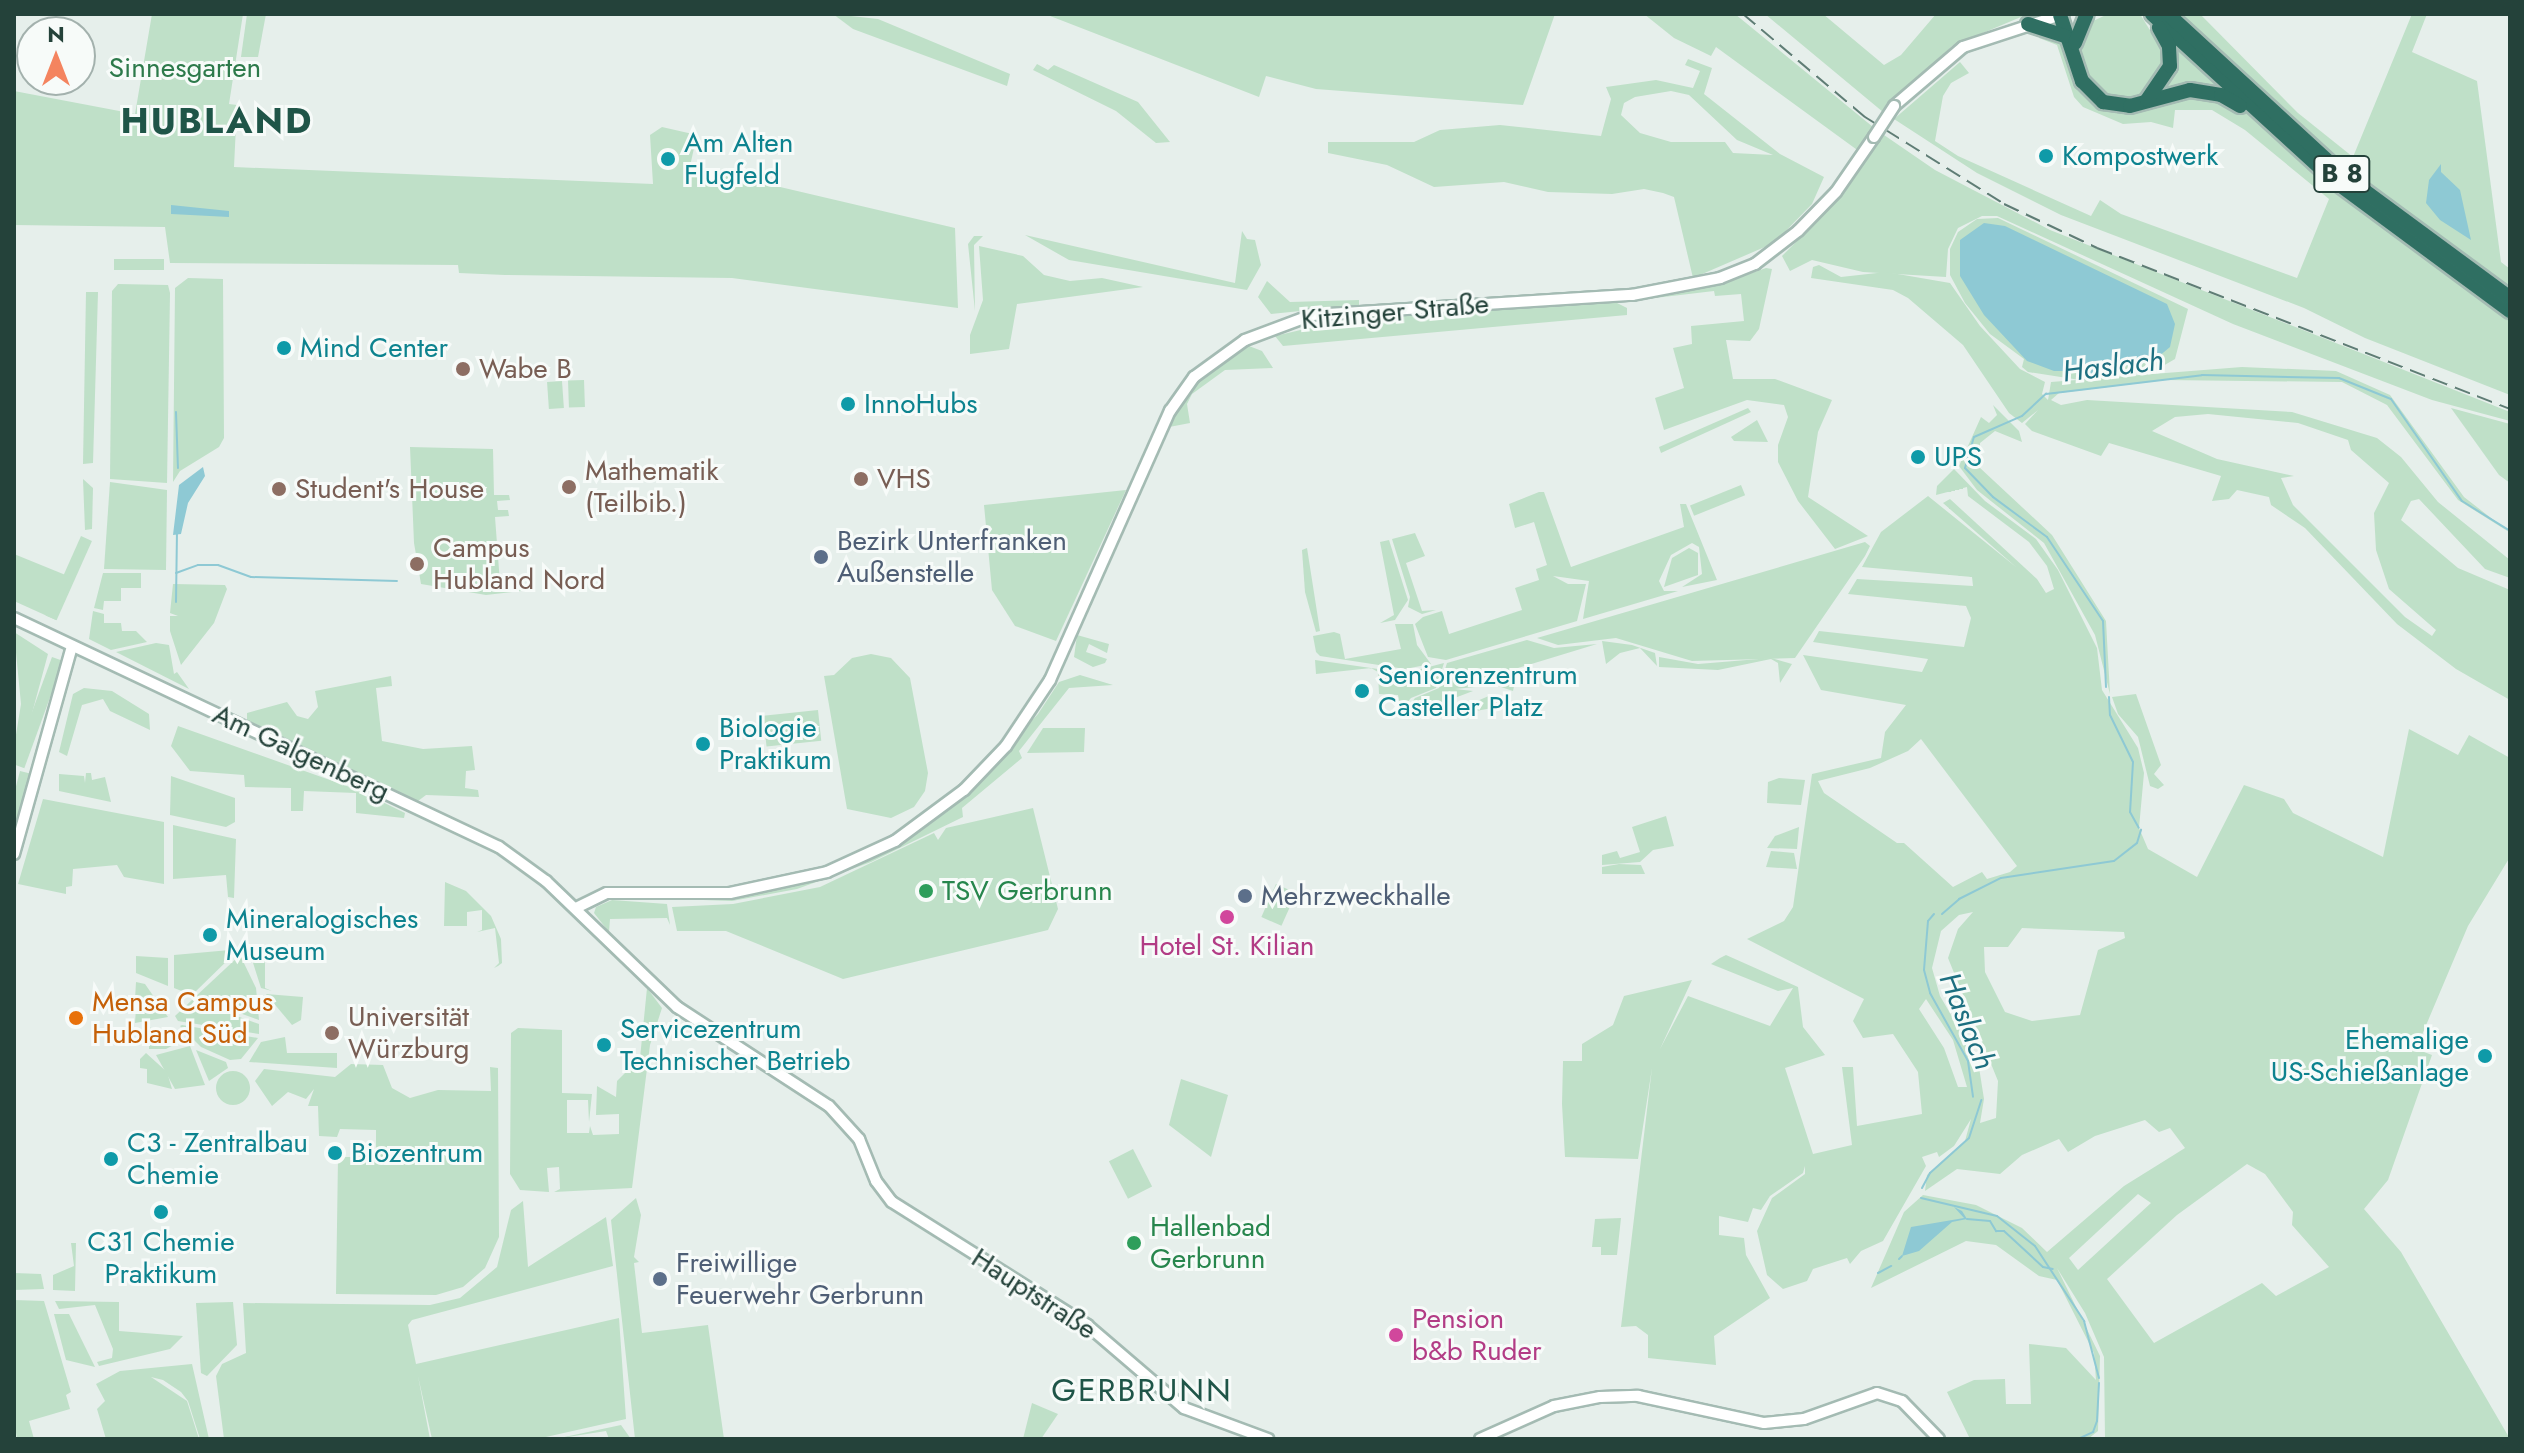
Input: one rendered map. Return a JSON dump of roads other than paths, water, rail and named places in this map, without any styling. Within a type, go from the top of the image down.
[{"type":"highway","points":[[2062,14],[2077,69],[2091,94],[2103,102],[2143,103],[2175,93],[2206,91],[2267,123]]},
{"type":"highway","points":[[2070,14],[2070,40]]},
{"type":"highway","points":[[2070,40],[2087,14]]},
{"type":"highway","points":[[2143,103],[2158,90],[2170,66],[2169,46],[2151,14]]},
{"type":"highway","name":"B 8","points":[[2151,14],[2267,123],[2381,219],[2510,311]]},
{"type":"highway","name":"B 8","points":[[2168,14],[2342,174],[2510,298]]},
{"type":"highway","points":[[2028,24],[2070,40]]},
{"type":"street","name":"Kitzinger Straße","points":[[576,908],[607,893],[730,893],[827,872],[895,841],[964,790],[1006,746],[1050,680],[1170,411],[1194,377],[1245,340],[1312,315],[1678,289],[1761,260],[1824,206],[1894,106],[1963,47],[2062,14]]},
{"type":"street","name":"Am Galgenberg","points":[[14,618],[499,847],[576,908],[677,1007],[835,1111],[859,1139],[883,1192]]},
{"type":"street","points":[[14,854],[72,646]]},
{"type":"street","name":"Hauptstraße","points":[[883,1192],[908,1215],[1087,1325],[1150,1384],[1184,1408],[1220,1426],[1268,1439]]},
{"type":"street","points":[[1480,1439],[1554,1406],[1600,1397],[1638,1396],[1764,1423],[1804,1419],[1877,1393],[1902,1401],[1939,1439]]},
{"type":"water","points":[[2441,164],[2441,172],[2460,190],[2471,240],[2440,220],[2426,203],[2429,180]]},
{"type":"water","points":[[171,205],[229,211],[229,217],[171,214]]},
{"type":"water","points":[[1984,223],[2005,226],[2167,304],[2175,324],[2170,347],[2152,362],[2109,368],[2110,377],[2080,380],[2082,371],[2054,371],[2027,361],[1984,315],[1960,276],[1960,240]]},
{"type":"water","points":[[203,467],[205,476],[188,503],[181,534],[173,535],[179,485]]},
{"type":"water","points":[[1954,1207],[1962,1211],[1967,1219],[1952,1222],[1919,1251],[1902,1256],[1911,1227],[1964,1218]]},
{"type":"waterway","name":"Haslach","points":[[2106,687],[2103,621],[2047,537],[1993,497],[1965,468],[1974,437],[2022,416],[2046,394],[2202,375],[2339,378],[2391,399],[2462,501],[2510,531]]},
{"type":"waterway","points":[[176,412],[178,468]]},
{"type":"waterway","points":[[176,602],[177,534]]},
{"type":"waterway","points":[[176,573],[198,565],[218,565],[251,577],[397,581]]},
{"type":"waterway","name":"Haslach","points":[[2109,697],[2110,715],[2133,762],[2130,812],[2139,828]]},
{"type":"waterway","name":"Haslach","points":[[1942,914],[1959,899],[2001,878],[2114,861],[2137,843],[2141,830]]},
{"type":"waterway","name":"Haslach","points":[[1934,914],[1928,921],[1924,970],[1930,993],[1968,1061],[1973,1097]]},
{"type":"waterway","name":"Haslach","points":[[1922,1188],[1930,1173],[1969,1138],[1981,1100]]},
{"type":"waterway","points":[[1921,1198],[1997,1216],[2035,1246],[2084,1321],[2099,1378]]},
{"type":"waterway","points":[[1967,1219],[1990,1221],[1996,1231],[2004,1231],[2043,1267],[2053,1269]]},
{"type":"waterway","points":[[1899,1259],[1902,1256]]},
{"type":"waterway","points":[[1878,1273],[1891,1266]]},
{"type":"waterway","points":[[2078,1439],[2093,1432],[2097,1421],[2099,1383]]},
{"type":"railway","points":[[1743,14],[1865,117],[2004,204],[2097,248],[2510,409]]},
{"type":"place","name":"Kompostwerk","points":[[2046,156]]},
{"type":"place","name":"Am Alten Flugfeld","points":[[668,159]]},
{"type":"place","name":"Mind Center","points":[[284,348]]},
{"type":"place","name":"Wabe B","points":[[463,369]]},
{"type":"place","name":"InnoHubs","points":[[848,404]]},
{"type":"place","name":"UPS","points":[[1918,457]]},
{"type":"place","name":"VHS","points":[[861,479]]},
{"type":"place","name":"Mathematik (Teilbib.)","points":[[569,487]]},
{"type":"place","name":"Student's House","points":[[279,489]]},
{"type":"place","name":"Bezirk Unterfranken Außenstelle","points":[[821,557]]},
{"type":"place","name":"Campus Hubland Nord","points":[[417,564]]},
{"type":"place","name":"Seniorenzentrum Casteller Platz","points":[[1362,691]]},
{"type":"place","name":"Biologie Praktikum","points":[[703,744]]},
{"type":"place","name":"TSV Gerbrunn","points":[[926,891]]},
{"type":"place","name":"Mehrzweckhalle","points":[[1245,896]]},
{"type":"place","name":"Hotel St. Kilian","points":[[1227,917]]},
{"type":"place","name":"Mineralogisches Museum","points":[[210,935]]},
{"type":"place","name":"Mensa Campus Hubland Süd","points":[[76,1018]]},
{"type":"place","name":"Universität Würzburg","points":[[332,1033]]},
{"type":"place","name":"Servicezentrum Technischer Betrieb","points":[[604,1045]]},
{"type":"place","name":"Ehemalige US-Schießanlage","points":[[2485,1056]]},
{"type":"place","name":"Biozentrum","points":[[335,1153]]},
{"type":"place","name":"C3 - Zentralbau Chemie","points":[[111,1159]]},
{"type":"place","name":"C31 Chemie Praktikum","points":[[161,1212]]},
{"type":"place","name":"Hallenbad Gerbrunn","points":[[1134,1243]]},
{"type":"place","name":"Freiwillige Feuerwehr Gerbrunn","points":[[660,1279]]},
{"type":"place","name":"Pension b&b Ruder","points":[[1396,1335]]},
{"type":"district","name":"HUBLAND","points":[[217,121]]},
{"type":"district","name":"GERBRUNN","points":[[1142,1390]]},
{"type":"park label","name":"Sinnesgarten","points":[[185,68]]}]
